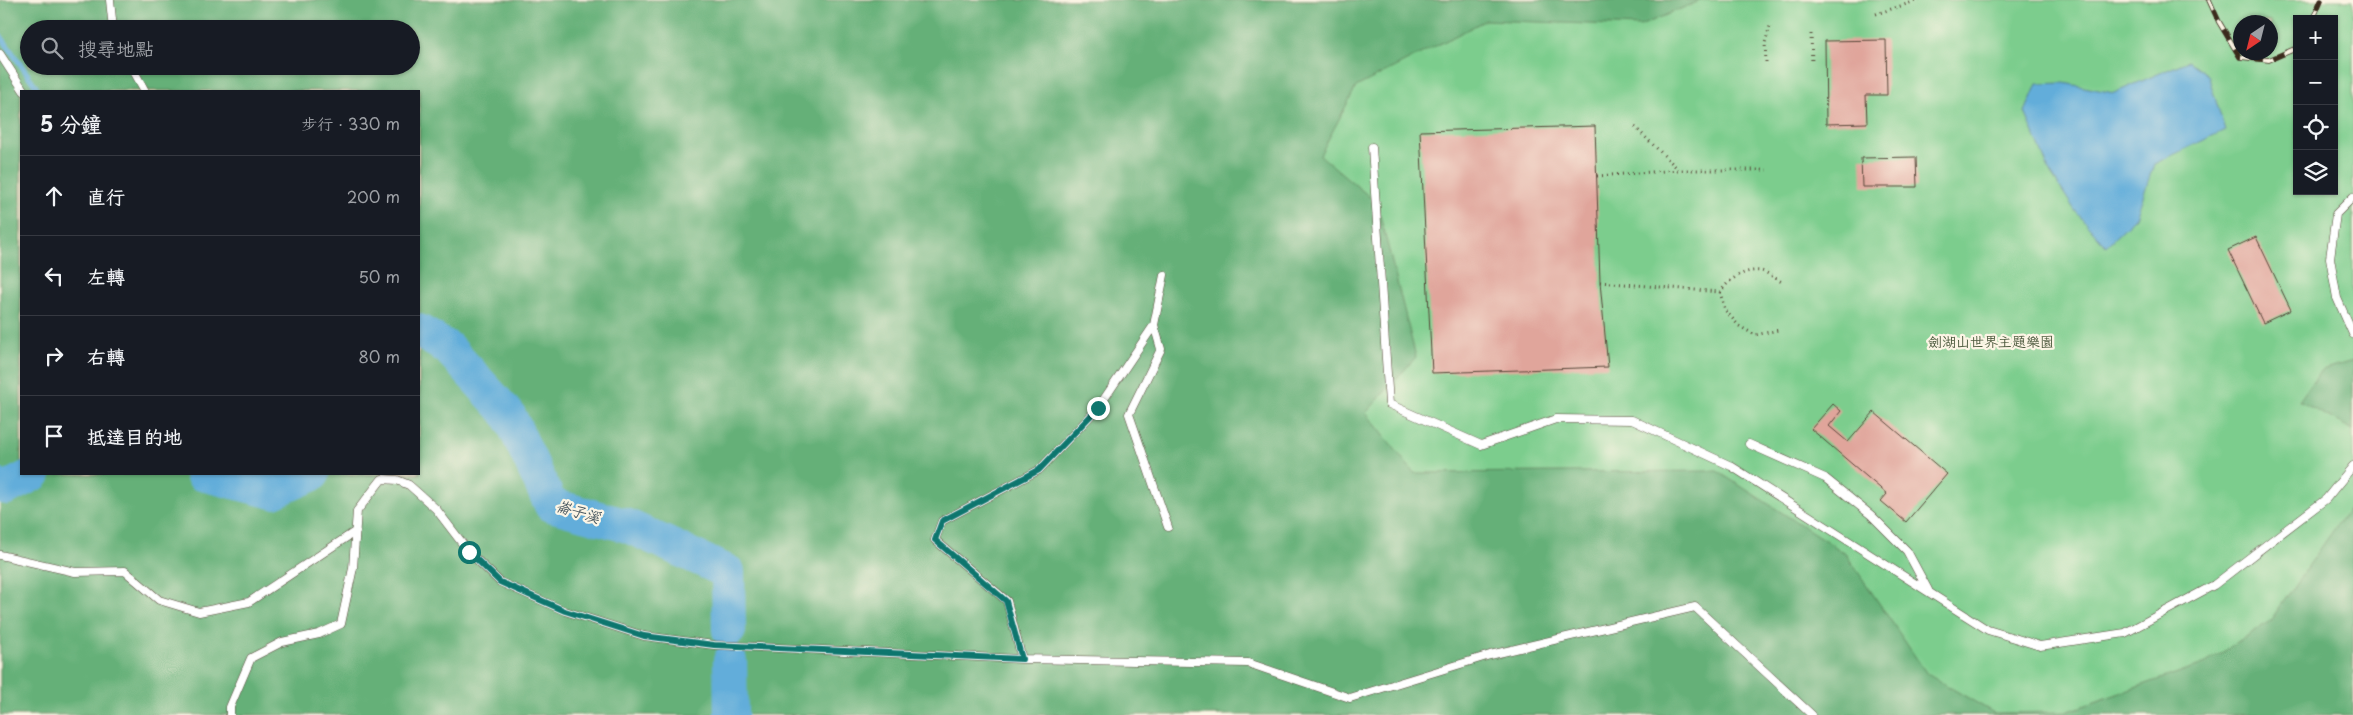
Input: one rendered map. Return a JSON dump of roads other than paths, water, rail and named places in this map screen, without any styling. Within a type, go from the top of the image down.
[{"type":"lane","points":[[110,0],[112,20]]},
{"type":"lane","points":[[0,54],[23,90]]},
{"type":"lane","points":[[136,75],[144,90]]},
{"type":"lane","points":[[1372,147],[1389,404],[1481,445],[1556,419],[1632,420],[1731,466],[1988,630],[2040,646],[2125,633],[2214,585],[2326,499],[2353,466]]},
{"type":"lane","points":[[2353,197],[2336,214],[2330,258],[2337,298],[2353,334]]},
{"type":"lane","points":[[1022,659],[1006,601],[935,540],[942,521],[1039,470],[1098,408],[1154,325],[1164,276]]},
{"type":"lane","points":[[1154,325],[1161,349],[1129,414],[1168,527]]},
{"type":"lane","points":[[1749,444],[1825,478],[1871,515],[1907,551],[1929,592]]},
{"type":"lane","points":[[230,715],[230,707],[251,658],[282,642],[319,634],[341,624],[353,568],[357,511],[381,477],[397,480],[409,485],[429,503],[469,552],[500,582],[565,611],[644,636],[714,645],[1022,659],[1248,663],[1350,698],[1490,655],[1695,607],[1812,715]]},
{"type":"lane","points":[[0,556],[76,572],[125,571],[159,600],[199,612],[249,602],[356,531]]},
{"type":"water","points":[[2188,61],[2208,75],[2225,130],[2154,164],[2136,217],[2106,246],[2076,212],[2050,172],[2025,112],[2037,84],[2064,83],[2114,93]]},
{"type":"waterway","points":[[0,35],[20,64]]},
{"type":"waterway","points":[[28,75],[38,90]]},
{"type":"waterway","name":"崙子溪","points":[[420,332],[448,348],[509,415],[551,505],[628,526],[728,572],[729,630]]},
{"type":"waterway","name":"崙子溪","points":[[0,486],[7,488],[32,475]]},
{"type":"waterway","name":"崙子溪","points":[[206,475],[273,492],[311,475]]},
{"type":"waterway","name":"崙子溪","points":[[730,661],[731,715]]},
{"type":"railway","points":[[2209,0],[2219,22],[2240,57],[2269,60],[2293,50]]},
{"type":"railway","points":[[2315,15],[2321,0]]},
{"type":"park label","name":"劍湖山世界主題樂園","points":[[1991,342]]}]
